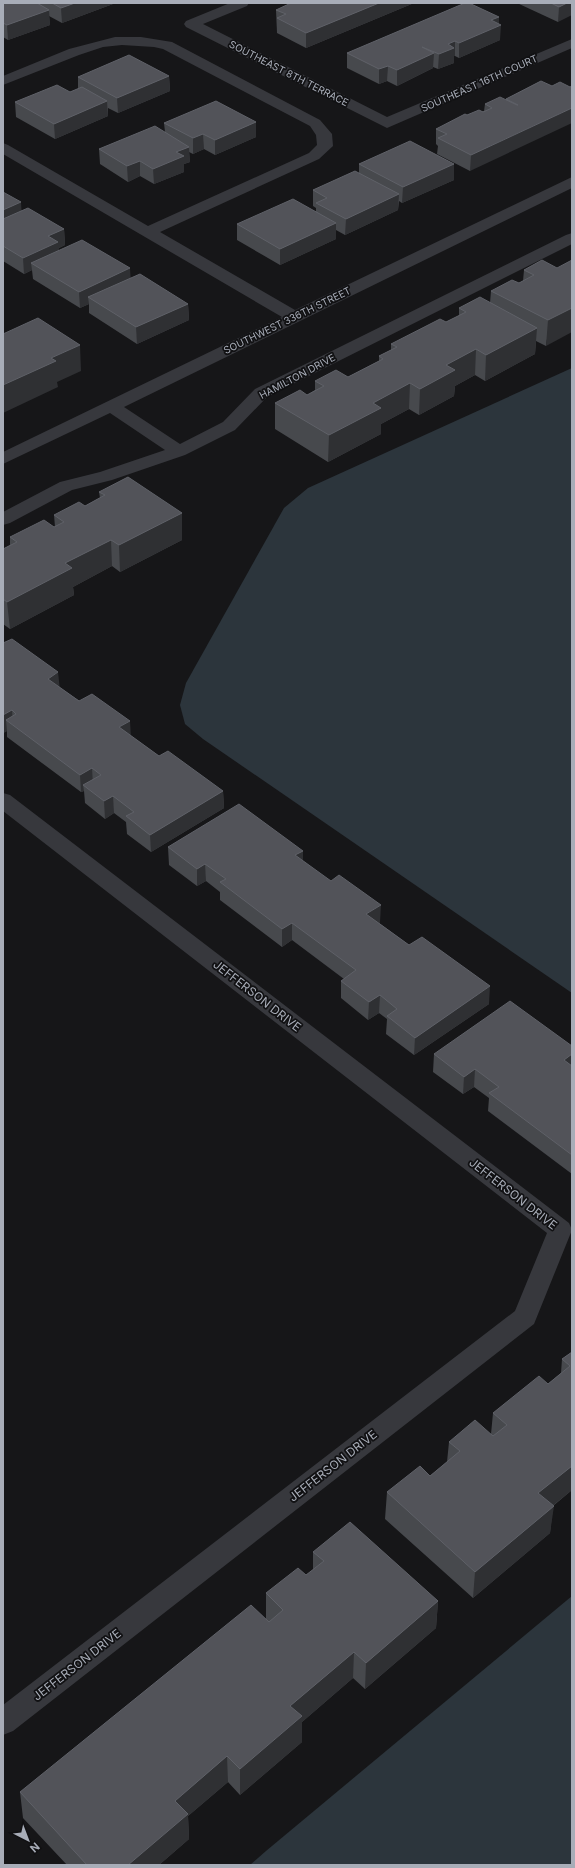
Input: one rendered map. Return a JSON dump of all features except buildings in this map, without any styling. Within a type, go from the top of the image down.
[{"type":"street","name":"SOUTHEAST 8TH TERRACE","points":[[242,3],[191,24],[387,123]]},
{"type":"street","points":[[3,81],[82,49],[114,41],[142,41],[167,45],[315,123],[324,134],[325,146],[314,156],[148,232]]},
{"type":"street","name":"SOUTHEAST 16TH COURT","points":[[387,123],[572,43]]},
{"type":"street","points":[[3,148],[294,317]]},
{"type":"street","name":"SOUTHWEST 336TH STREET","points":[[3,459],[572,182]]},
{"type":"street","name":"HAMILTON DRIVE","points":[[3,519],[66,486],[106,476],[180,451],[229,426],[261,393],[572,238]]},
{"type":"street","points":[[111,406],[180,451]]},
{"type":"street","name":"JEFFERSON DRIVE","points":[[3,800],[560,1230],[525,1317],[3,1722]]},
{"type":"shaded area","points":[[572,368],[572,993],[203,739],[185,724],[180,705],[186,683],[284,508],[308,488]]},
{"type":"shaded area","points":[[572,1596],[572,1865],[250,1865],[266,1851]]}]
